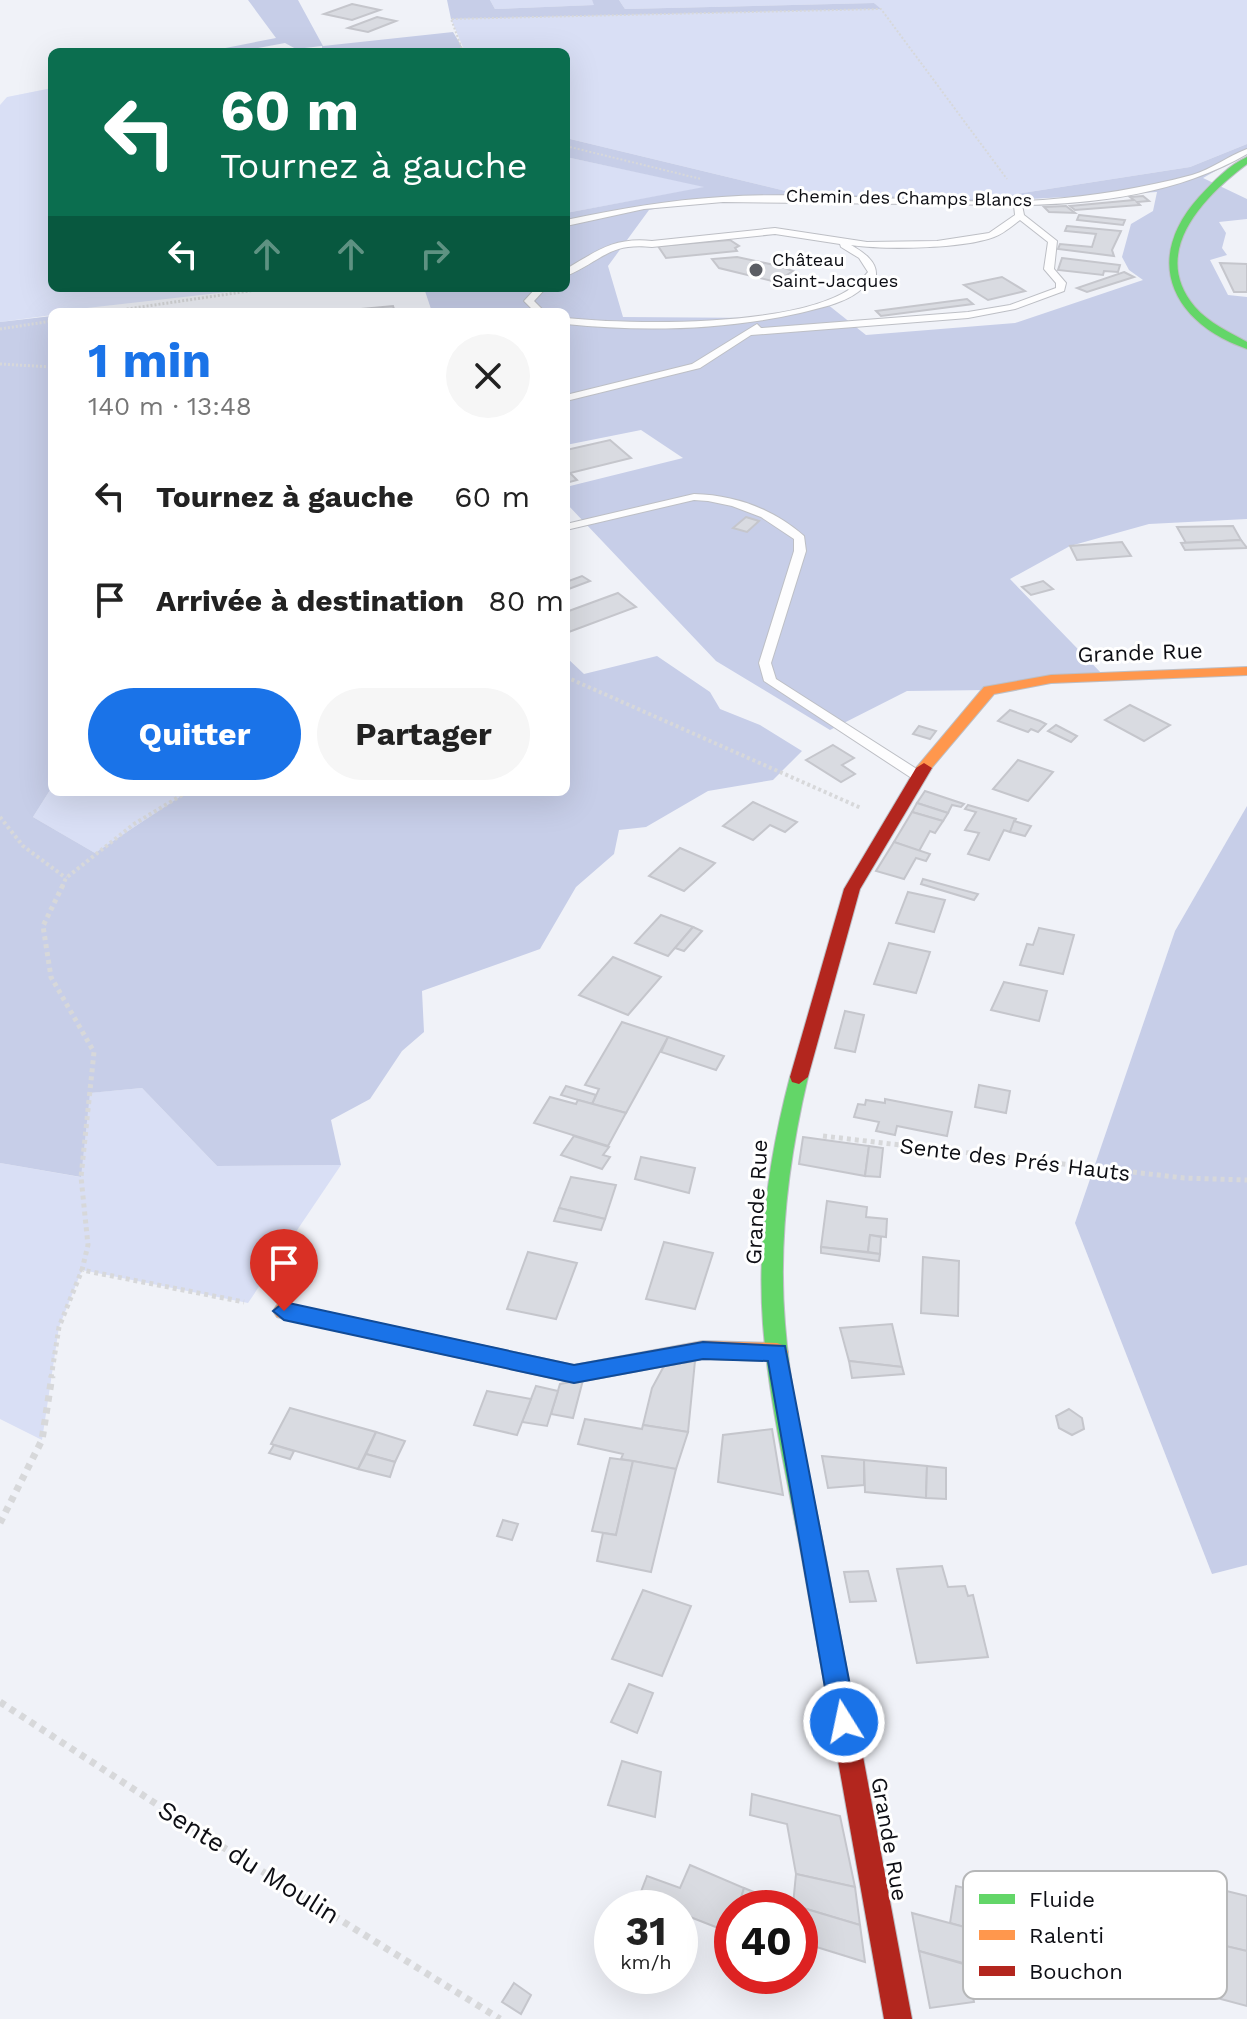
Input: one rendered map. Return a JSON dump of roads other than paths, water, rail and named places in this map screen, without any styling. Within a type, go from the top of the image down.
[{"type":"street","points":[[1247,160],[1212,184],[1189,209],[1179,232],[1172,270],[1183,299],[1200,318],[1247,346]]},
{"type":"street","name":"Grande Rue","points":[[898,2019],[777,1352],[774,1234],[784,1131],[852,889],[918,776],[989,690],[1051,679],[1247,671]]},
{"type":"street","points":[[284,1311],[574,1374],[703,1350],[777,1352]]},
{"type":"lane","name":"Chemin des Champs Blancs","points":[[570,222],[696,199],[781,196],[1017,201],[1100,195],[1202,175],[1247,151]]},
{"type":"lane","points":[[750,332],[968,315],[1045,297],[1061,289],[1061,283],[1049,269],[1053,241],[1020,216],[1017,201]]},
{"type":"lane","points":[[570,271],[615,245],[633,242],[652,244],[775,231],[839,242],[910,246],[992,235],[1020,216]]},
{"type":"lane","points":[[570,322],[600,326],[768,318],[838,302],[867,285],[873,273],[871,264],[859,253],[839,242]]},
{"type":"lane","points":[[536,308],[529,301],[537,292]]},
{"type":"lane","points":[[570,397],[696,366],[768,318]]},
{"type":"lane","points":[[570,526],[694,497],[712,497],[787,526],[800,538],[800,551],[765,663],[770,681],[918,776]]},
{"type":"place","name":"Château Saint-Jacques","points":[[756,270]]}]
